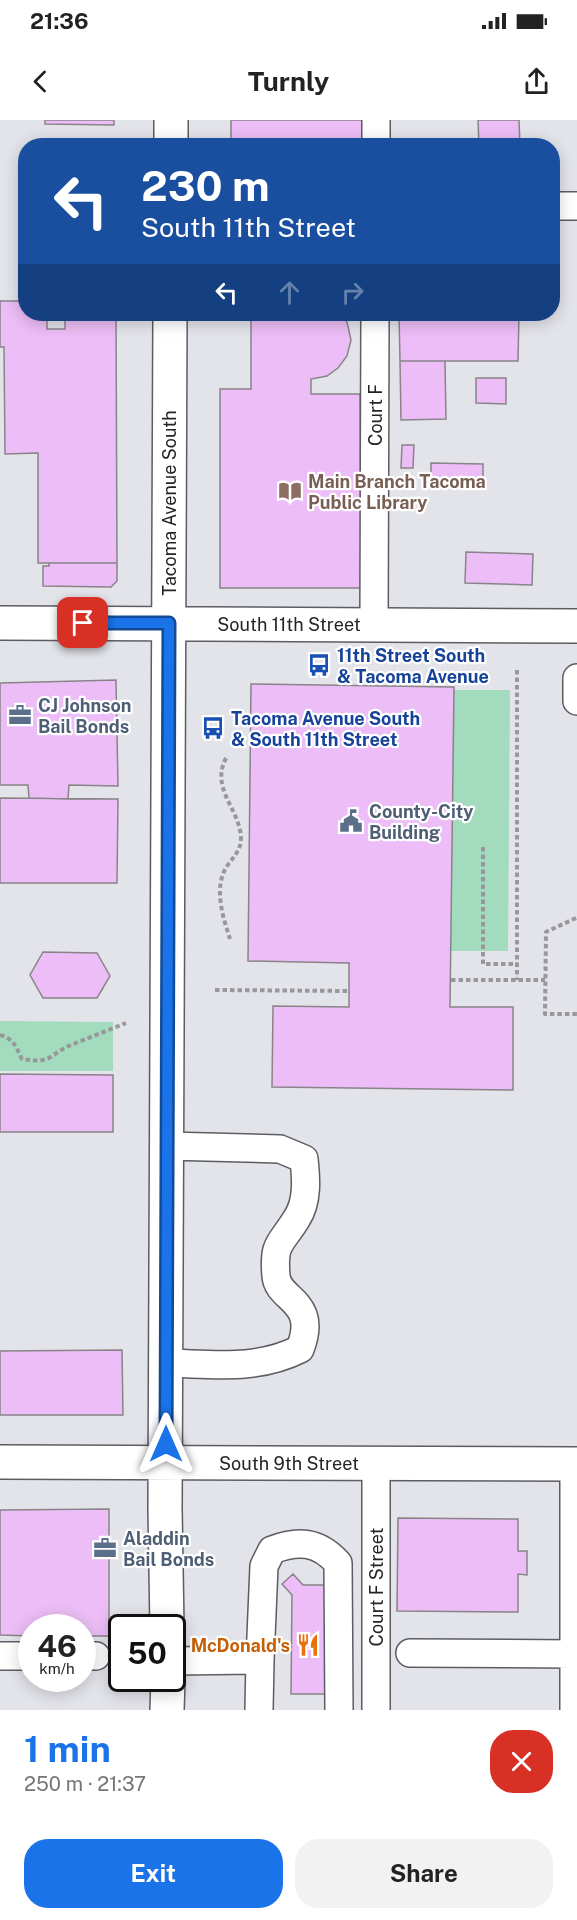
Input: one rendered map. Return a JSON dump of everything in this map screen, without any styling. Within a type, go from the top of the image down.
[{"type":"main road","points":[[171,120],[171,138]]},
{"type":"main road","name":"Tacoma Avenue South","points":[[167,1614],[165,1462],[170,321]]},
{"type":"main road","name":"South 11th Street","points":[[0,623],[577,626]]},
{"type":"main road","name":"South 9th Street","points":[[0,1462],[576,1464]]},
{"type":"main road","points":[[167,1710],[168,1692]]},
{"type":"street","points":[[376,120],[376,138]]},
{"type":"street","points":[[560,206],[577,206]]},
{"type":"street","name":"Court F","points":[[374,625],[375,321]]},
{"type":"street","points":[[577,678],[577,701]]},
{"type":"street","points":[[166,1363],[254,1365],[273,1362],[300,1349],[305,1338],[304,1312],[276,1280],[276,1246],[298,1217],[306,1181],[303,1159],[280,1149],[167,1146]]},
{"type":"street","name":"Court F Street","points":[[376,1463],[376,1710]]},
{"type":"street","points":[[574,1710],[576,1464]]},
{"type":"street","points":[[259,1710],[264,1566],[272,1550],[294,1542],[327,1551],[338,1563],[339,1710]]},
{"type":"street","points":[[410,1653],[574,1654]]},
{"type":"street","points":[[0,1656],[18,1656]]},
{"type":"street","points":[[186,1661],[260,1660]]},
{"type":"path","points":[[517,670],[518,980]]},
{"type":"path","points":[[226,758],[221,785],[236,817],[241,839],[237,855],[226,867],[220,886],[222,911],[230,939]]},
{"type":"path","points":[[483,847],[483,964],[517,964]]},
{"type":"path","points":[[576,918],[546,932],[545,1014],[577,1014]]},
{"type":"path","points":[[451,980],[545,980]]},
{"type":"path","points":[[214,990],[349,991]]},
{"type":"path","points":[[0,1035],[9,1038],[15,1044],[22,1059],[39,1061],[126,1023]]},
{"type":"green space","points":[[453,690],[510,690],[508,951],[451,951]]},
{"type":"green space","points":[[0,1021],[113,1022],[113,1071],[0,1071]]},
{"type":"building","points":[[45,120],[114,120],[114,125],[45,124]]},
{"type":"building","points":[[231,120],[369,120],[369,138],[231,138]]},
{"type":"building","points":[[478,120],[519,120],[520,138],[479,138]]},
{"type":"building","points":[[0,301],[18,301],[18,321],[47,321],[47,329],[65,329],[65,321],[116,321],[117,563],[38,563],[38,453],[5,454],[4,347],[0,347]]},
{"type":"building","name":"Main Branch Tacoma Public Library","points":[[251,321],[346,321],[351,340],[347,356],[338,368],[327,376],[311,379],[311,394],[360,394],[361,588],[220,588],[220,389],[251,389]]},
{"type":"building","points":[[399,321],[519,321],[518,361],[400,361]]},
{"type":"building","points":[[400,361],[445,361],[446,419],[401,420]]},
{"type":"building","points":[[476,378],[506,378],[506,404],[476,403]]},
{"type":"building","points":[[402,445],[414,445],[413,468],[401,468]]},
{"type":"building","points":[[431,463],[483,464],[483,484],[431,483]]},
{"type":"building","points":[[466,552],[533,554],[532,585],[465,583]]},
{"type":"building","points":[[49,563],[117,563],[117,581],[111,587],[43,586],[43,566],[49,566]]},
{"type":"building","points":[[116,680],[118,786],[69,785],[68,799],[29,798],[28,785],[0,785],[0,683]]},
{"type":"building","name":"County-City Building","points":[[251,684],[454,687],[450,1007],[513,1007],[513,1090],[272,1087],[273,1006],[349,1007],[349,963],[248,961]]},
{"type":"building","points":[[0,798],[118,799],[117,883],[0,883]]},
{"type":"building","points":[[43,952],[97,953],[110,976],[97,998],[43,998],[30,975]]},
{"type":"building","points":[[0,1074],[113,1075],[113,1132],[0,1132]]},
{"type":"building","points":[[122,1350],[123,1415],[0,1415],[0,1351]]},
{"type":"building","points":[[109,1509],[108,1636],[96,1636],[96,1614],[18,1614],[18,1636],[0,1635],[0,1510]]},
{"type":"building","points":[[398,1518],[518,1519],[518,1551],[527,1551],[527,1575],[518,1574],[518,1612],[397,1611]]},
{"type":"building","name":"McDonald's","points":[[293,1574],[303,1585],[326,1585],[325,1694],[291,1694],[292,1595],[282,1584]]},
{"type":"place","name":"Main Branch Tacoma Public Library","points":[[290,491]]},
{"type":"place","name":"11th Street South & Tacoma Avenue","points":[[319,665]]},
{"type":"place","name":"CJ Johnson Bail Bonds","points":[[20,715]]},
{"type":"place","name":"Tacoma Avenue South & South 11th Street","points":[[213,728]]},
{"type":"place","name":"County-City Building","points":[[351,821]]},
{"type":"place","name":"Aladdin Bail Bonds","points":[[105,1548]]},
{"type":"place","name":"McDonald's","points":[[308,1645]]},
{"type":"route","points":[[83,623],[169,623],[166,1444]]}]
